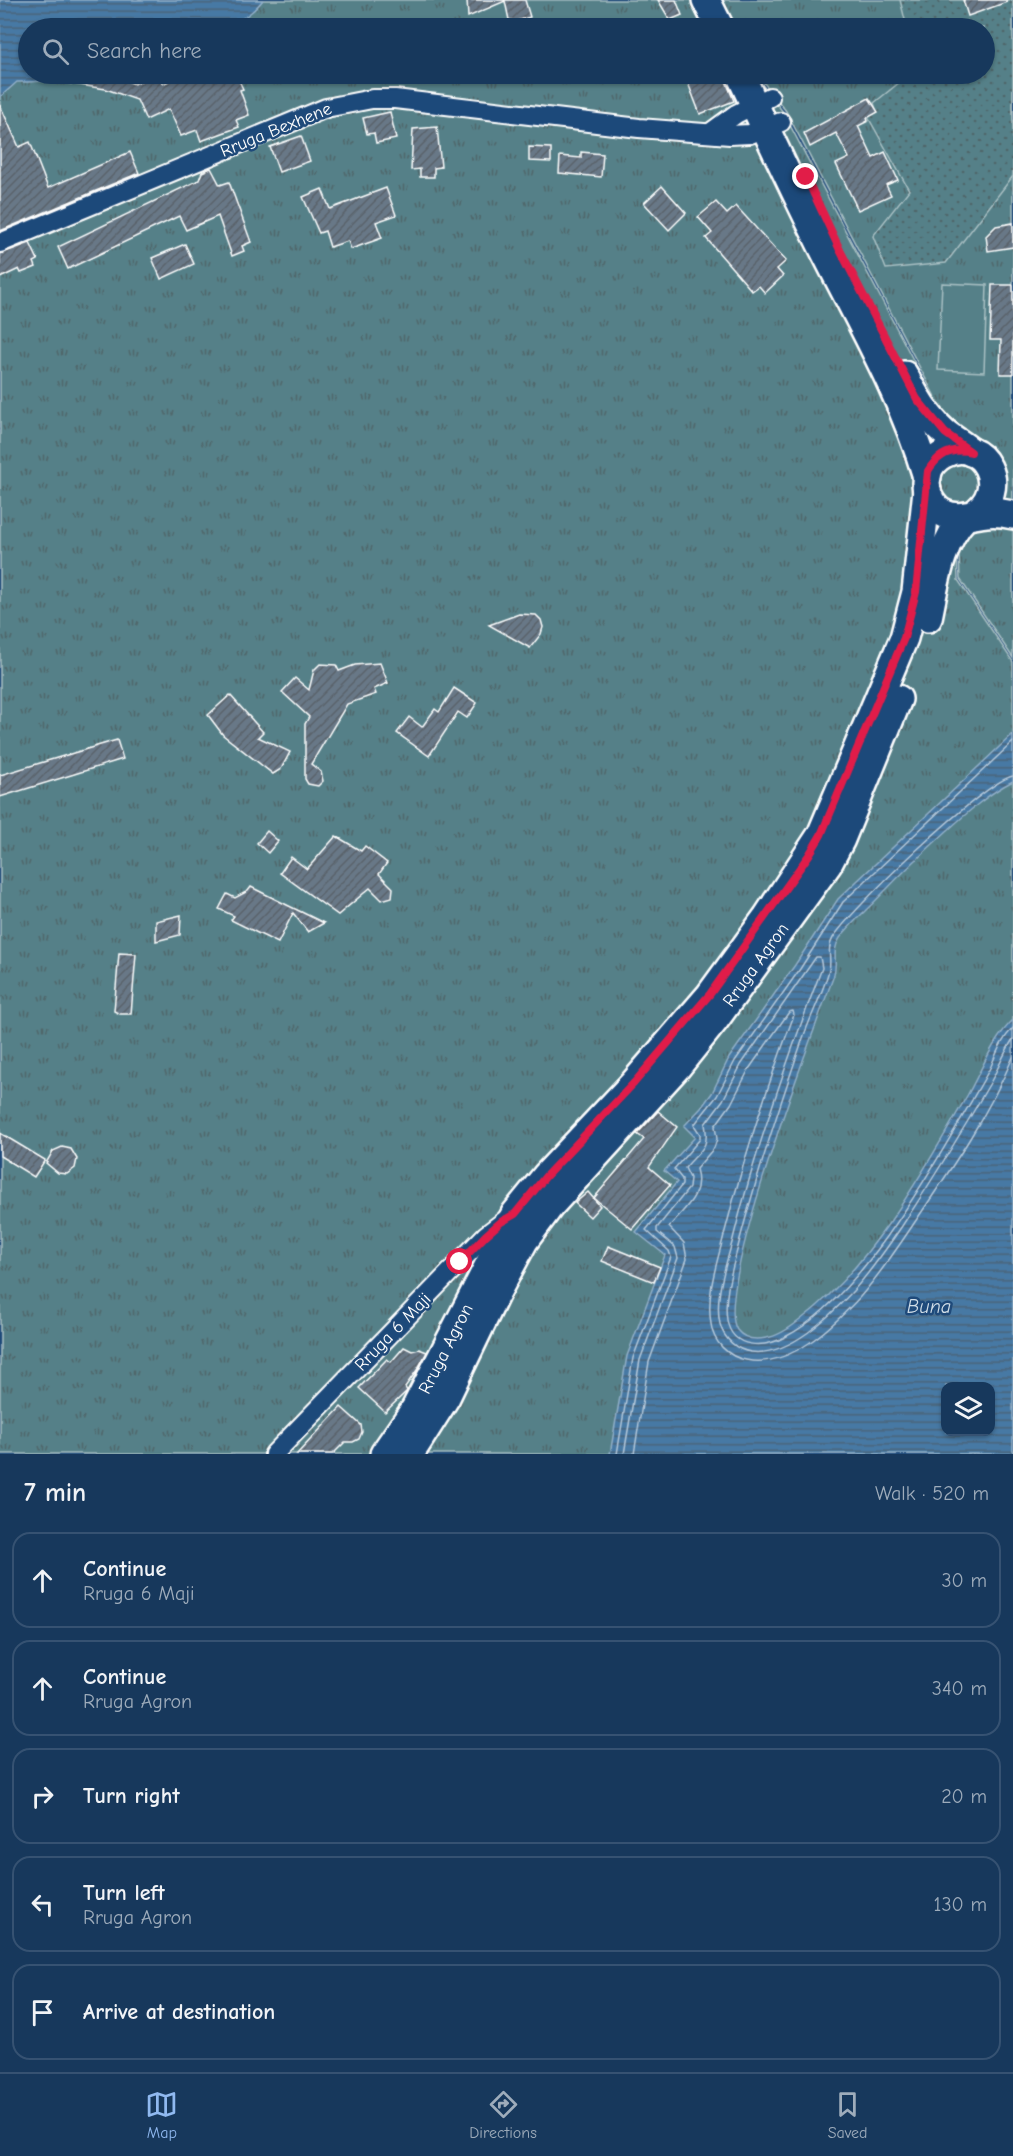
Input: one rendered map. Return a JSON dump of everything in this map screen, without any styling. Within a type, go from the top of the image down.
[{"type":"main road","points":[[706,0],[715,18]]},
{"type":"main road","points":[[727,0],[735,18]]},
{"type":"main road","name":"Rruga Agron","points":[[384,1454],[415,1409],[515,1214],[546,1176],[634,1083],[710,994],[773,908],[821,835],[904,638],[916,592],[927,483],[918,448],[893,385],[816,235],[761,92]]},
{"type":"main road","name":"Rruga Agron","points":[[773,126],[917,399],[945,433],[971,452]]},
{"type":"main road","points":[[1013,494],[993,476],[985,461],[971,452],[952,451],[940,456],[932,465],[927,483],[929,497],[937,509],[950,516],[997,513],[1013,515]]},
{"type":"main road","points":[[969,516],[985,506],[990,499],[993,492],[993,476]]},
{"type":"main road","name":"Rruga Agron","points":[[410,1454],[446,1397],[524,1241],[550,1206],[677,1067],[714,1022],[828,864],[841,839],[912,665],[925,630],[948,542],[958,524],[969,516]]},
{"type":"street","points":[[710,134],[761,92]]},
{"type":"street","name":"Rruga Bexhene","points":[[0,243],[326,108],[372,99],[419,101],[710,134],[740,135],[773,126]]},
{"type":"street","name":"Rruga 6 Maji","points":[[274,1454],[486,1235],[515,1214]]},
{"type":"green space","points":[[0,0],[698,0],[712,18],[18,18],[18,84],[762,84],[783,112],[951,432],[955,435],[786,111],[765,84],[995,84],[995,18],[715,18],[701,0],[1013,0],[1013,658],[960,579],[957,501],[955,501],[958,580],[1013,662],[1013,1454],[0,1454]]},
{"type":"green space","points":[[900,0],[1013,0],[1013,176],[946,263],[886,269],[873,236],[909,190],[868,117],[877,112],[874,103],[898,84],[995,84],[995,18],[904,18]]},
{"type":"green space","points":[[942,283],[987,285],[984,372],[938,370]]},
{"type":"water","points":[[0,0],[263,0],[243,18],[18,18],[18,82],[0,97]]},
{"type":"water","name":"Buna","points":[[1013,734],[1013,781],[979,803],[939,838],[855,921],[837,943],[834,975],[769,1158],[752,1215],[739,1267],[733,1307],[737,1330],[747,1337],[762,1339],[788,1329],[826,1298],[850,1273],[894,1216],[968,1094],[994,1045],[1013,1020],[1013,1454],[610,1454],[627,1356],[665,1255],[636,1232],[677,1182],[664,1171],[695,1137],[684,1126],[712,1093],[729,1058],[795,965],[838,899]]},
{"type":"building","points":[[467,0],[525,0],[530,17],[509,18],[505,1],[468,17]]},
{"type":"building","points":[[658,0],[676,0],[682,15],[669,18]]},
{"type":"building","points":[[963,0],[1007,0],[1007,2],[968,16]]},
{"type":"building","points":[[73,84],[241,84],[243,89],[240,90],[249,115],[236,120],[239,127],[201,141],[197,130],[181,136],[169,109],[146,120],[137,100],[106,89]]},
{"type":"building","points":[[688,84],[727,84],[734,101],[700,114]]},
{"type":"building","points":[[869,98],[878,112],[858,126],[873,158],[885,152],[898,180],[886,185],[891,195],[858,210],[836,164],[849,158],[836,133],[810,147],[804,133]]},
{"type":"building","points":[[0,105],[19,147],[30,142],[48,188],[130,152],[139,173],[0,231]]},
{"type":"building","points":[[390,112],[396,139],[376,143],[374,133],[367,134],[363,118]]},
{"type":"building","points":[[437,127],[441,167],[434,168],[434,177],[420,177],[420,169],[411,170],[413,129]]},
{"type":"building","points":[[301,136],[310,161],[279,172],[270,147]]},
{"type":"building","points":[[529,147],[551,148],[551,162],[529,161]]},
{"type":"building","points":[[581,152],[603,154],[601,177],[559,173],[560,156],[581,158]]},
{"type":"building","points":[[211,168],[220,185],[229,182],[251,242],[242,246],[244,251],[232,256],[218,216],[186,230],[179,216],[68,269],[58,247],[199,180],[202,172]]},
{"type":"building","points":[[662,186],[686,213],[669,230],[644,203]]},
{"type":"building","points":[[386,188],[396,215],[376,222],[382,238],[351,249],[348,241],[330,247],[325,231],[319,233],[303,197],[322,189],[330,209]]},
{"type":"building","points":[[716,202],[727,214],[736,206],[786,261],[777,269],[783,276],[765,293],[759,286],[752,291],[706,238],[712,233],[698,217]]},
{"type":"building","points":[[1013,223],[1013,247],[988,251],[986,236],[996,226]]},
{"type":"building","points":[[30,243],[38,260],[34,262],[36,267],[21,273],[19,269],[0,278],[0,254]]},
{"type":"building","points":[[185,244],[194,264],[161,279],[152,258]]},
{"type":"building","points":[[992,285],[1013,285],[1013,374],[1000,374],[1001,340],[990,340]]},
{"type":"building","points":[[519,614],[536,615],[541,620],[543,627],[541,634],[530,648],[489,625]]},
{"type":"building","points":[[380,663],[388,683],[374,689],[376,694],[347,704],[311,764],[321,772],[323,781],[318,786],[308,784],[305,779],[305,724],[309,717],[282,692],[295,678],[309,690],[314,670],[320,664],[336,665],[339,671],[355,665]]},
{"type":"building","points":[[454,688],[477,703],[467,718],[458,712],[429,756],[397,733],[409,717],[422,727],[435,709],[439,712]]},
{"type":"building","points":[[230,695],[263,732],[258,737],[290,752],[281,769],[273,774],[223,735],[208,715]]},
{"type":"building","points":[[117,740],[123,759],[0,797],[0,775]]},
{"type":"building","points":[[267,831],[278,841],[268,853],[257,843]]},
{"type":"building","points":[[336,836],[361,851],[365,846],[387,863],[379,874],[393,888],[392,897],[382,900],[370,888],[338,915],[280,873],[291,857],[307,869]]},
{"type":"building","points":[[251,887],[324,923],[308,932],[293,913],[278,943],[231,920],[234,916],[219,909],[227,894],[235,898]]},
{"type":"building","points":[[181,915],[180,935],[156,941],[156,921]]},
{"type":"building","points":[[119,953],[136,954],[131,1014],[120,1014],[114,1011]]},
{"type":"building","points":[[658,1111],[677,1127],[649,1167],[670,1185],[632,1229],[594,1198],[644,1139],[637,1134]]},
{"type":"building","points":[[0,1133],[45,1160],[34,1177],[0,1156]]},
{"type":"building","points":[[62,1147],[71,1149],[77,1159],[75,1168],[67,1174],[58,1173],[46,1163],[53,1151]]},
{"type":"building","points":[[588,1192],[600,1206],[590,1217],[575,1203]]},
{"type":"building","points":[[608,1246],[660,1267],[654,1282],[602,1261]]},
{"type":"building","points":[[404,1347],[412,1351],[419,1349],[427,1352],[405,1387],[407,1391],[385,1412],[359,1388],[387,1359],[391,1362]]},
{"type":"building","points":[[341,1407],[361,1425],[362,1432],[359,1439],[345,1442],[333,1454],[297,1454]]},
{"type":"route","points":[[460,1262],[486,1235],[515,1214],[546,1176],[634,1083],[710,994],[809,855],[821,835],[904,638],[916,592],[928,471],[936,460],[946,453],[958,450],[971,452],[945,433],[917,399],[860,290],[806,177]]}]
